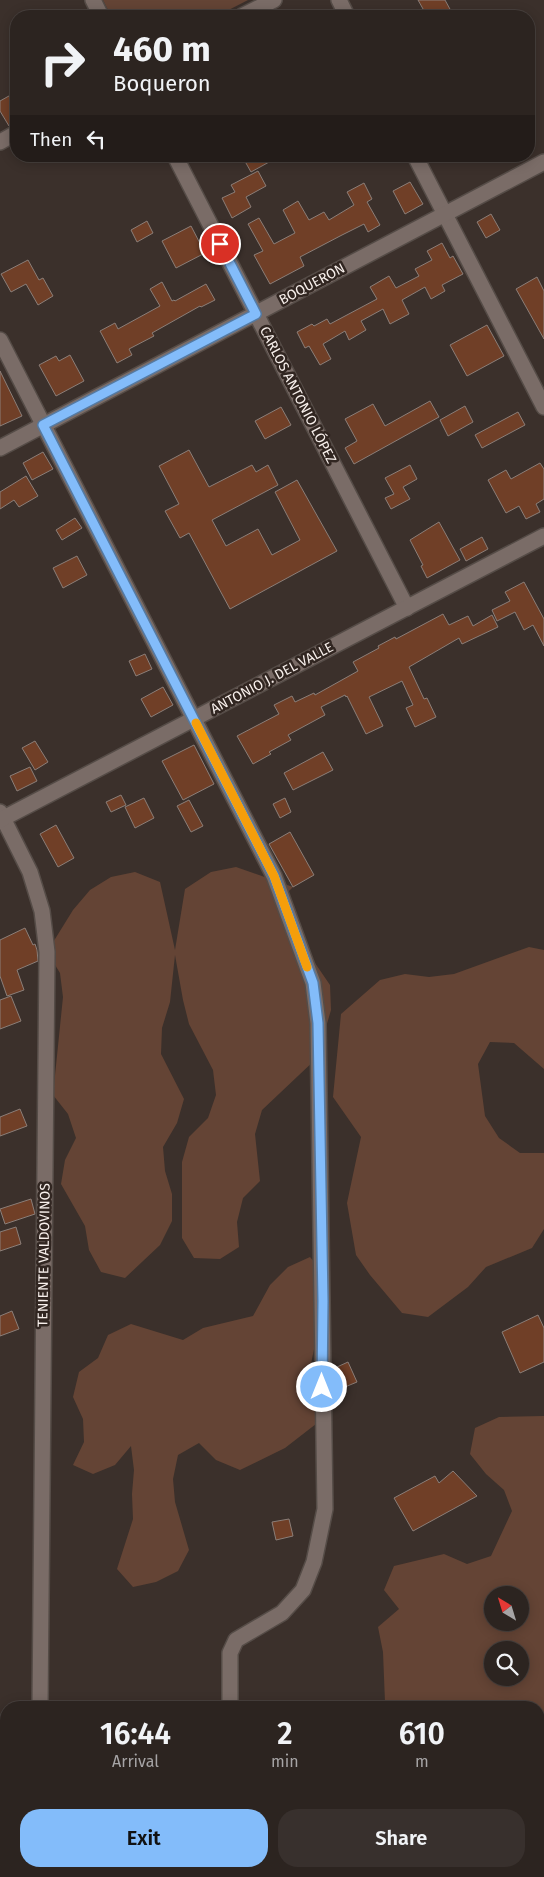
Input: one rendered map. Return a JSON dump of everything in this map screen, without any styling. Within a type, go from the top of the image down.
[{"type":"street","points":[[254,10],[274,0]]},
{"type":"street","name":"CARLOS ANTONIO LÓPEZ","points":[[178,162],[407,608]]},
{"type":"street","points":[[418,162],[544,407]]},
{"type":"street","name":"BOQUERON","points":[[0,448],[544,162]]},
{"type":"street","points":[[0,340],[274,876],[313,983],[318,1023],[324,1509],[314,1562],[303,1590],[282,1613],[236,1640],[230,1653],[230,1701]]},
{"type":"street","name":"ANTONIO J. DEL VALLE","points":[[1,817],[194,719],[544,536]]},
{"type":"street","name":"TENIENTE VALDOVINOS","points":[[1,817],[30,872],[42,911],[47,952],[40,1701]]},
{"type":"shaded area","points":[[103,0],[248,0],[229,10],[108,10]]},
{"type":"shaded area","points":[[236,867],[293,887],[285,895],[300,941],[330,985],[331,1010],[317,1058],[262,1110],[255,1134],[260,1181],[243,1198],[237,1222],[239,1247],[220,1259],[194,1258],[182,1238],[182,1162],[189,1137],[208,1118],[216,1095],[213,1070],[189,1024],[175,955],[170,1002],[162,1028],[161,1054],[184,1099],[177,1123],[163,1147],[165,1171],[172,1194],[172,1221],[160,1245],[125,1278],[101,1272],[89,1250],[85,1226],[61,1184],[65,1160],[76,1138],[68,1114],[53,1095],[63,997],[60,973],[47,952],[73,910],[90,890],[111,877],[135,872],[160,882],[175,950],[185,889],[211,872]]},
{"type":"shaded area","points":[[529,947],[544,950],[544,1069],[514,1043],[490,1042],[478,1064],[485,1116],[499,1138],[520,1153],[544,1153],[544,1229],[532,1248],[486,1267],[468,1287],[428,1317],[402,1313],[356,1255],[347,1203],[361,1137],[333,1097],[341,1014],[380,980],[405,974],[429,977],[454,974]]},
{"type":"shaded area","points":[[310,1257],[326,1276],[331,1299],[328,1324],[315,1344],[310,1369],[325,1417],[285,1448],[240,1470],[216,1460],[199,1443],[178,1455],[173,1479],[175,1502],[189,1550],[178,1571],[156,1582],[133,1587],[117,1569],[133,1519],[132,1494],[134,1470],[131,1446],[115,1465],[93,1474],[73,1465],[84,1442],[83,1419],[73,1397],[79,1372],[98,1358],[108,1335],[131,1324],[183,1340],[203,1328],[253,1316],[270,1285],[288,1267]]},
{"type":"shaded area","points":[[544,1416],[544,1701],[385,1701],[383,1652],[378,1627],[399,1609],[384,1590],[394,1566],[444,1554],[467,1564],[491,1556],[512,1511],[504,1490],[486,1474],[470,1454],[475,1428],[499,1417]]},
{"type":"building","points":[[418,0],[445,0],[450,10],[424,10]]},
{"type":"building","points":[[10,95],[10,126],[0,111],[0,101]]},
{"type":"building","points":[[245,162],[269,162],[251,172]]},
{"type":"building","points":[[258,171],[266,186],[246,197],[251,207],[232,218],[222,198],[235,192],[231,185]]},
{"type":"building","points":[[410,182],[423,204],[405,214],[393,191]]},
{"type":"building","points":[[364,183],[372,199],[367,202],[380,225],[368,232],[364,224],[300,257],[304,266],[270,284],[254,255],[263,251],[248,224],[259,218],[274,244],[295,233],[283,210],[298,201],[309,220],[324,212],[329,220],[354,205],[347,192]]},
{"type":"building","points":[[491,214],[500,230],[486,238],[477,222]]},
{"type":"building","points":[[147,221],[153,233],[137,242],[131,230]]},
{"type":"building","points":[[191,226],[205,253],[176,268],[162,241]]},
{"type":"building","points":[[442,243],[450,258],[453,256],[463,274],[442,285],[445,291],[431,299],[425,287],[402,300],[409,314],[390,324],[383,309],[361,321],[366,330],[349,340],[345,331],[323,344],[331,359],[320,365],[309,346],[305,348],[297,332],[327,319],[330,324],[377,299],[370,287],[389,276],[396,288],[419,276],[415,269],[432,260],[427,251]]},
{"type":"building","points":[[28,260],[39,280],[43,278],[53,296],[38,305],[26,284],[11,292],[1,274]]},
{"type":"building","points":[[537,277],[544,291],[544,339],[516,289]]},
{"type":"building","points":[[162,282],[172,301],[206,284],[215,300],[200,306],[152,333],[154,336],[129,349],[132,355],[117,363],[100,331],[115,323],[118,329],[160,306],[150,289]]},
{"type":"building","points":[[487,325],[504,356],[467,376],[450,345]]},
{"type":"building","points":[[70,355],[84,381],[56,396],[39,365],[56,356],[59,361]]},
{"type":"building","points":[[0,371],[22,416],[0,426]]},
{"type":"building","points":[[430,401],[439,417],[354,464],[345,448],[357,441],[345,419],[373,404],[385,426]]},
{"type":"building","points":[[465,406],[473,422],[448,436],[440,420]]},
{"type":"building","points":[[281,407],[291,425],[265,439],[255,421]]},
{"type":"building","points":[[518,412],[525,425],[482,448],[475,435]]},
{"type":"building","points":[[189,450],[209,487],[252,465],[256,472],[268,465],[278,485],[212,520],[226,546],[258,529],[272,555],[300,540],[275,492],[297,480],[337,551],[230,609],[189,533],[180,538],[165,511],[179,504],[159,466]]},
{"type":"building","points":[[43,452],[53,469],[32,480],[23,463]]},
{"type":"building","points":[[540,463],[544,469],[544,499],[536,504],[540,512],[526,519],[519,506],[506,513],[488,480],[506,470],[511,479]]},
{"type":"building","points":[[410,465],[417,479],[403,487],[410,499],[391,509],[385,498],[394,494],[385,478]]},
{"type":"building","points":[[26,476],[38,496],[19,507],[14,500],[0,509],[0,492]]},
{"type":"building","points":[[75,518],[82,528],[62,540],[56,530]]},
{"type":"building","points":[[439,522],[460,560],[427,578],[421,566],[423,565],[410,540]]},
{"type":"building","points":[[482,537],[488,549],[466,561],[460,549]]},
{"type":"building","points":[[77,556],[87,575],[63,588],[53,568]]},
{"type":"building","points":[[524,582],[544,619],[544,646],[533,625],[524,630],[515,612],[497,621],[492,610],[510,601],[505,592]]},
{"type":"building","points":[[443,614],[449,625],[468,616],[473,626],[492,615],[498,627],[462,644],[459,638],[409,667],[424,699],[427,698],[436,717],[415,727],[406,708],[413,705],[402,681],[369,697],[383,726],[366,734],[345,695],[321,707],[325,715],[288,735],[291,740],[269,752],[271,754],[253,764],[237,736],[279,714],[274,705],[292,696],[295,702],[314,693],[315,695],[358,671],[353,662],[379,648],[378,646],[395,637],[396,639]]},
{"type":"building","points":[[145,654],[152,669],[136,676],[129,661]]},
{"type":"building","points":[[163,687],[173,705],[151,717],[141,699]]},
{"type":"building","points":[[35,741],[48,762],[35,770],[22,748]]},
{"type":"building","points":[[194,745],[214,784],[183,800],[162,761]]},
{"type":"building","points":[[323,752],[333,770],[293,790],[284,773]]},
{"type":"building","points":[[30,767],[37,781],[17,791],[10,776]]},
{"type":"building","points":[[121,795],[126,805],[111,812],[106,802]]},
{"type":"building","points":[[144,798],[154,818],[135,828],[125,807]]},
{"type":"building","points":[[285,798],[291,812],[280,818],[273,804]]},
{"type":"building","points":[[189,800],[203,826],[191,832],[177,806]]},
{"type":"building","points":[[56,825],[74,858],[58,867],[40,834]]},
{"type":"building","points":[[290,832],[314,875],[293,887],[269,844]]},
{"type":"building","points":[[25,928],[33,945],[35,944],[38,961],[17,970],[24,990],[7,996],[0,976],[0,940]]},
{"type":"building","points":[[11,996],[21,1021],[0,1029],[0,1000]]},
{"type":"building","points":[[20,1109],[27,1126],[0,1136],[0,1117]]},
{"type":"building","points":[[31,1199],[35,1214],[5,1224],[0,1209]]},
{"type":"building","points":[[16,1227],[21,1244],[0,1251],[0,1232]]},
{"type":"building","points":[[12,1311],[19,1329],[0,1336],[0,1316]]},
{"type":"building","points":[[538,1315],[544,1328],[544,1362],[520,1373],[502,1332]]},
{"type":"building","points":[[348,1362],[357,1382],[345,1387],[337,1367]]},
{"type":"building","points":[[453,1471],[477,1496],[413,1531],[394,1498],[435,1476],[439,1483]]},
{"type":"building","points":[[289,1519],[293,1536],[276,1540],[272,1522]]},
{"type":"slow traffic","points":[[196,723],[274,876],[307,967]]},
{"type":"route","points":[[220,244],[256,314],[43,425],[274,876],[313,983],[318,1023],[323,1301],[322,1387]]}]
